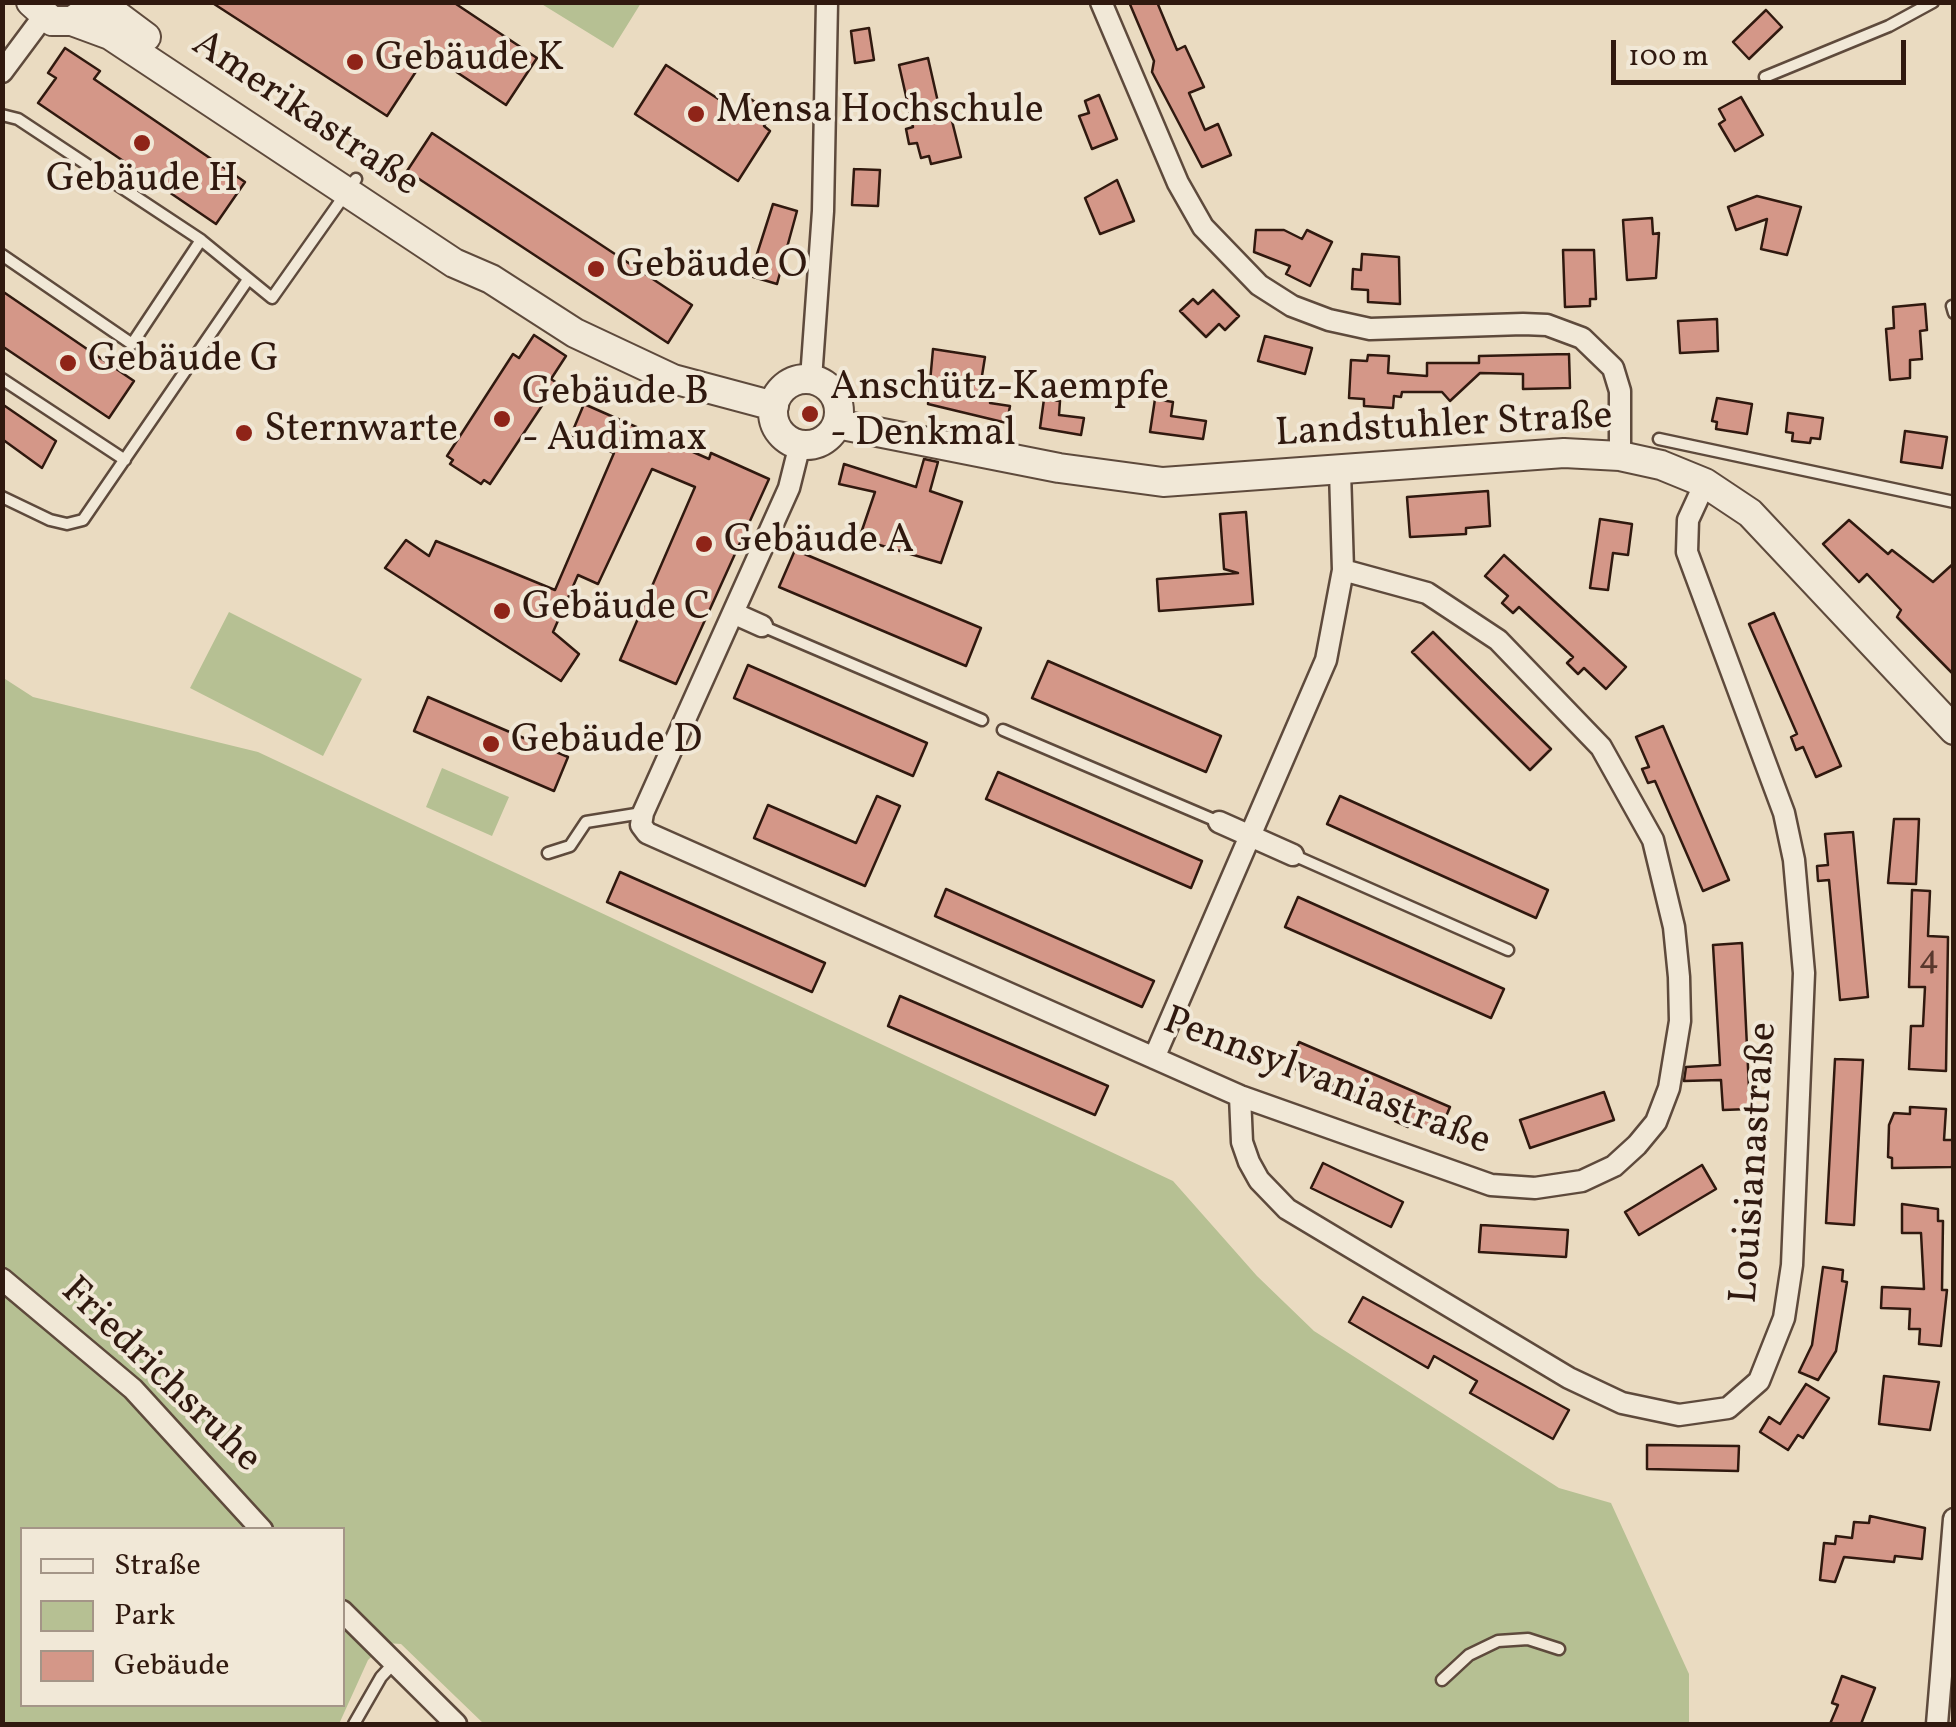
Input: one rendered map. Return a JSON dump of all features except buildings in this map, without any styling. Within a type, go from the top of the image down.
[{"type":"street","name":"Amerikastraße","points":[[100,2],[351,185]]},
{"type":"street","points":[[811,380],[823,194],[827,2]]},
{"type":"street","points":[[1101,2],[1178,184],[1203,227],[1259,285],[1329,320],[1370,329],[1547,325],[1582,338],[1612,368],[1620,390],[1620,456]]},
{"type":"street","name":"Amerikastraße","points":[[37,10],[82,12],[110,35],[464,252],[491,278],[575,333],[650,370],[774,406]]},
{"type":"street","points":[[2,72],[37,10]]},
{"type":"street","points":[[811,380],[835,396],[837,424],[822,441],[800,444],[780,431],[774,406],[784,388],[811,380]]},
{"type":"street","name":"Landstuhler Straße","points":[[837,424],[1135,480],[1196,482],[1564,453],[1620,456],[1705,482],[1750,513],[1954,730]]},
{"type":"street","points":[[642,819],[789,488],[800,444]]},
{"type":"street","points":[[1154,1058],[1326,660],[1343,570],[1340,471]]},
{"type":"street","name":"Louisianastraße","points":[[1240,1096],[1242,1142],[1249,1162],[1288,1209],[1569,1378],[1622,1403],[1680,1415],[1728,1408],[1759,1381],[1784,1318],[1792,1265],[1803,956],[1794,860],[1784,813],[1687,552],[1688,520],[1705,482]]},
{"type":"street","name":"Pennsylvaniastraße","points":[[642,819],[654,838],[1240,1096],[1491,1184],[1535,1188],[1582,1181],[1614,1166],[1656,1122],[1676,1055],[1678,977],[1666,880],[1652,840],[1601,746],[1542,681],[1459,611],[1401,584],[1343,570]]},
{"type":"street","points":[[733,613],[762,626]]},
{"type":"street","points":[[1220,822],[1293,855]]},
{"type":"street","name":"Friedrichsruhe","points":[[2,1279],[133,1390],[259,1527]]},
{"type":"street","points":[[1936,1724],[1954,1519]]},
{"type":"street","points":[[345,1614],[456,1724]]},
{"type":"lane","points":[[1766,77],[1889,26],[1933,2]]},
{"type":"lane","points":[[2,116],[18,119],[200,240],[272,298],[351,185]]},
{"type":"lane","points":[[2,255],[132,344],[200,240]]},
{"type":"lane","points":[[2,497],[50,520],[68,524],[83,520],[248,281]]},
{"type":"lane","points":[[1952,306],[1954,313]]},
{"type":"lane","points":[[2,379],[126,460]]},
{"type":"lane","points":[[1658,440],[1954,502]]},
{"type":"lane","points":[[762,626],[978,719],[970,729]]},
{"type":"lane","points":[[1003,730],[1220,822]]},
{"type":"lane","points":[[548,853],[570,846],[586,822],[642,819]]},
{"type":"lane","points":[[1293,855],[1508,950]]},
{"type":"lane","points":[[1442,1680],[1469,1655],[1498,1641],[1528,1639],[1559,1649]]},
{"type":"lane","points":[[354,1724],[394,1664]]},
{"type":"green space","points":[[540,3],[641,3],[613,48]]},
{"type":"green space","points":[[229,612],[362,679],[323,756],[190,688]]},
{"type":"green space","points":[[2,677],[33,697],[258,752],[1173,1181],[1257,1276],[1314,1331],[1559,1488],[1611,1503],[1689,1674],[1689,1724],[484,1724],[401,1644],[386,1643],[368,1660],[339,1724],[3,1724]]},
{"type":"green space","points":[[442,768],[509,797],[492,836],[426,807]]},
{"type":"place","name":"Gebäude K","points":[[355,62]]},
{"type":"place","name":"Mensa Hochschule","points":[[696,114]]},
{"type":"place","name":"Gebäude H","points":[[142,143]]},
{"type":"place","name":"Gebäude O","points":[[596,269]]},
{"type":"place","name":"Gebäude G","points":[[68,363]]},
{"type":"place","name":"Anschütz-Kaempfe - Denkmal","points":[[810,414]]},
{"type":"place","name":"Gebäude B - Audimax","points":[[502,419]]},
{"type":"place","name":"Sternwarte","points":[[244,433]]},
{"type":"place","name":"Gebäude A","points":[[704,544]]},
{"type":"place","name":"Gebäude C","points":[[502,611]]},
{"type":"place","name":"Gebäude D","points":[[491,744]]}]
